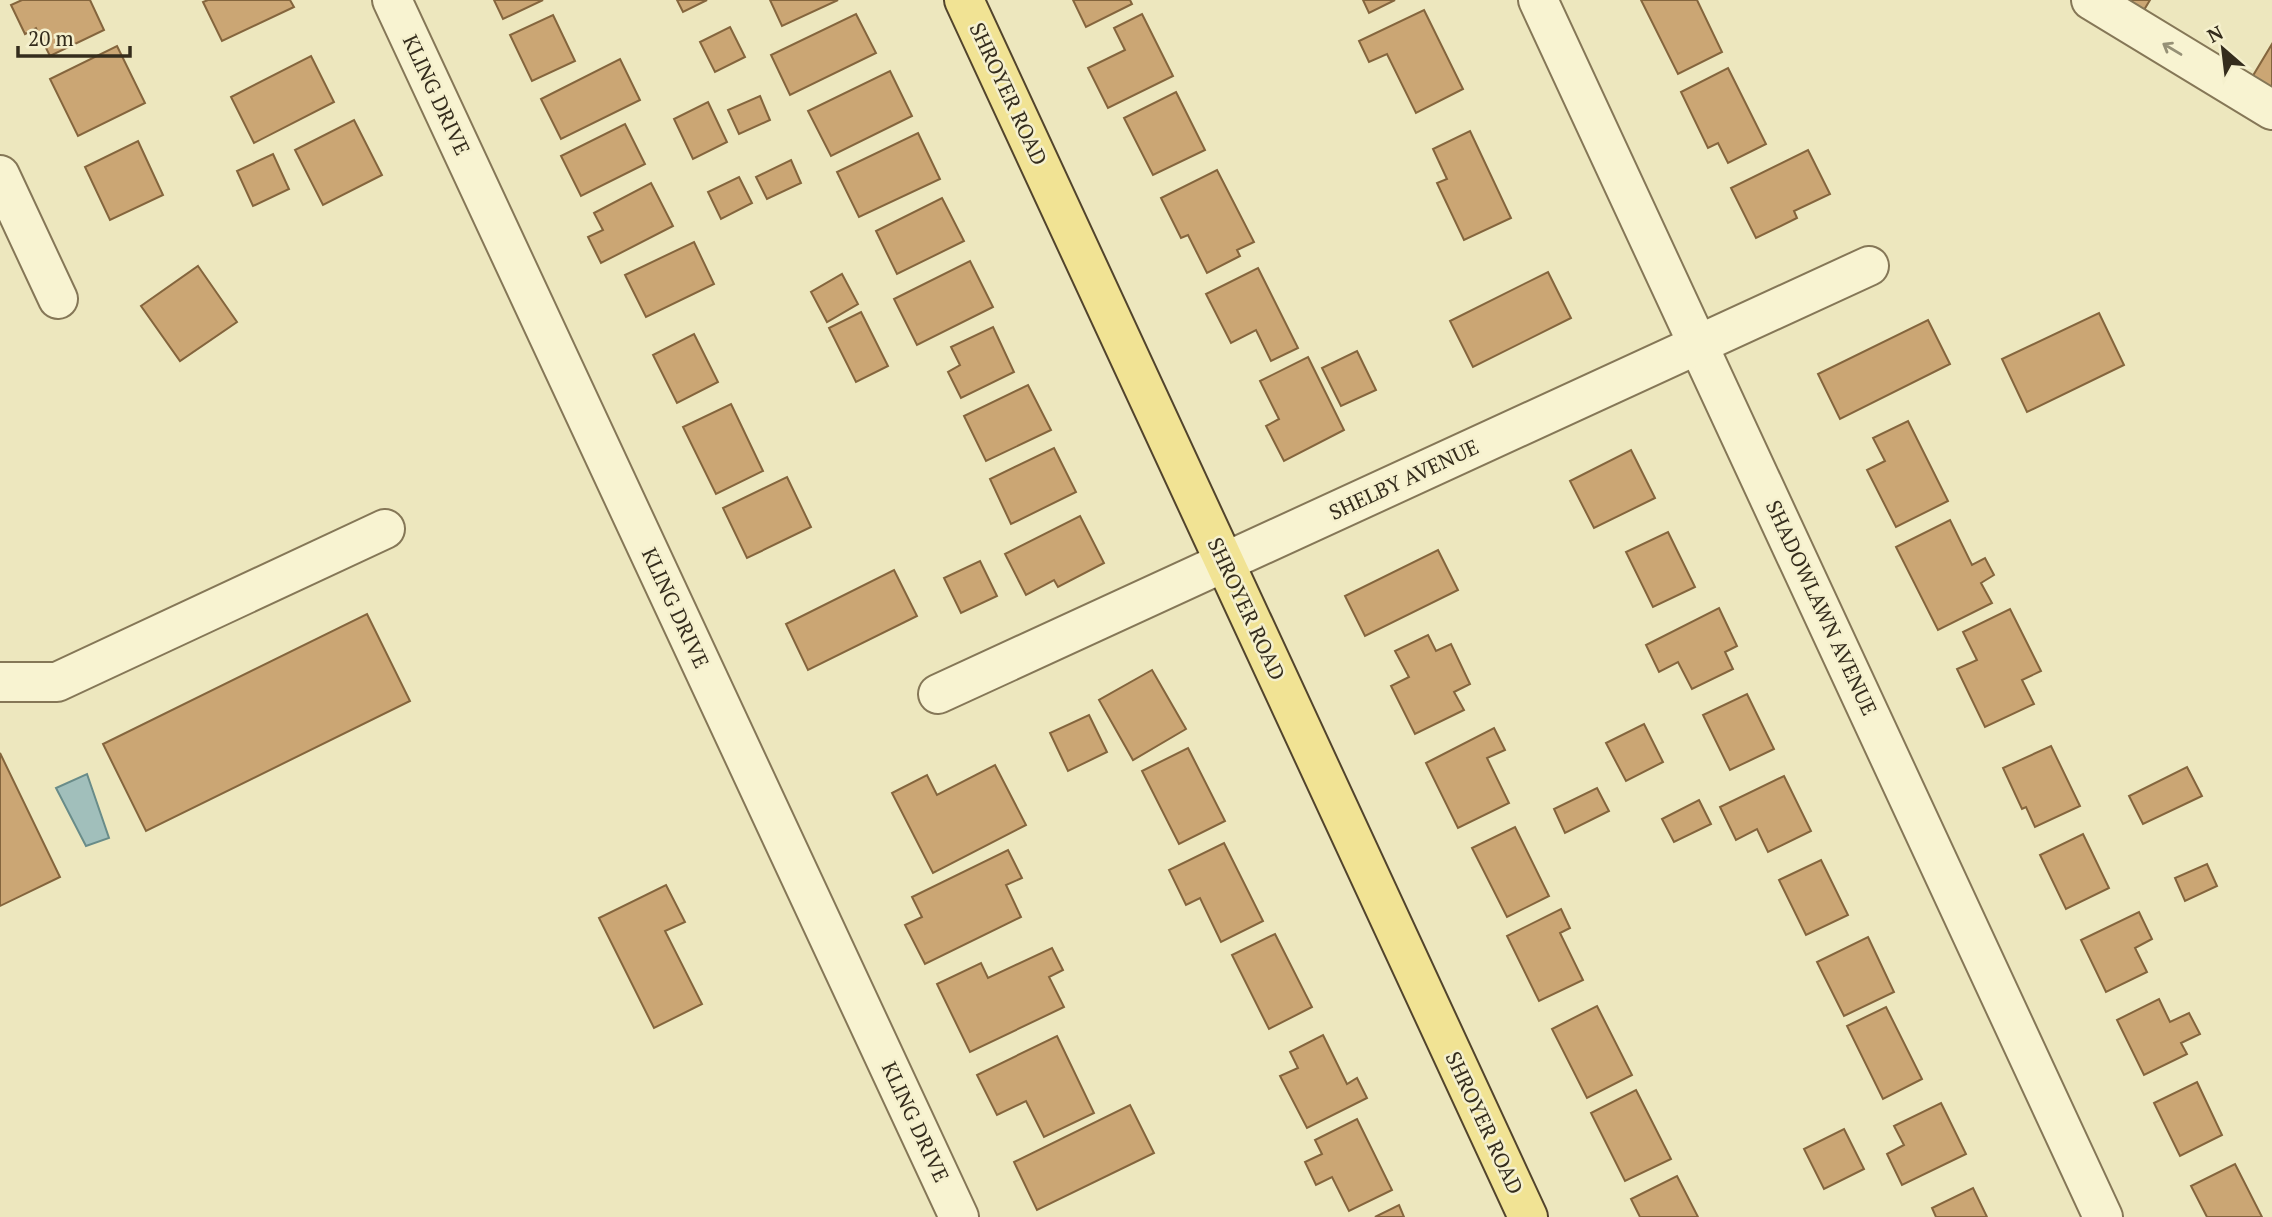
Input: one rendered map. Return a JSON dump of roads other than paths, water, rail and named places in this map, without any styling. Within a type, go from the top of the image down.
[{"type":"main road","name":"SHROYER ROAD","points":[[964,0],[1528,1217]]},
{"type":"street","name":"KLING DRIVE","points":[[392,0],[959,1217]]},
{"type":"street","name":"SHADOWLAWN AVENUE","points":[[1538,0],[2103,1217]]},
{"type":"street","points":[[2091,0],[2272,110]]},
{"type":"street","points":[[0,175],[58,299]]},
{"type":"street","name":"SHELBY AVENUE","points":[[938,694],[1869,266]]},
{"type":"street","points":[[0,682],[57,682],[385,529]]},
{"type":"water","points":[[87,774],[109,838],[86,846],[56,788]]}]
